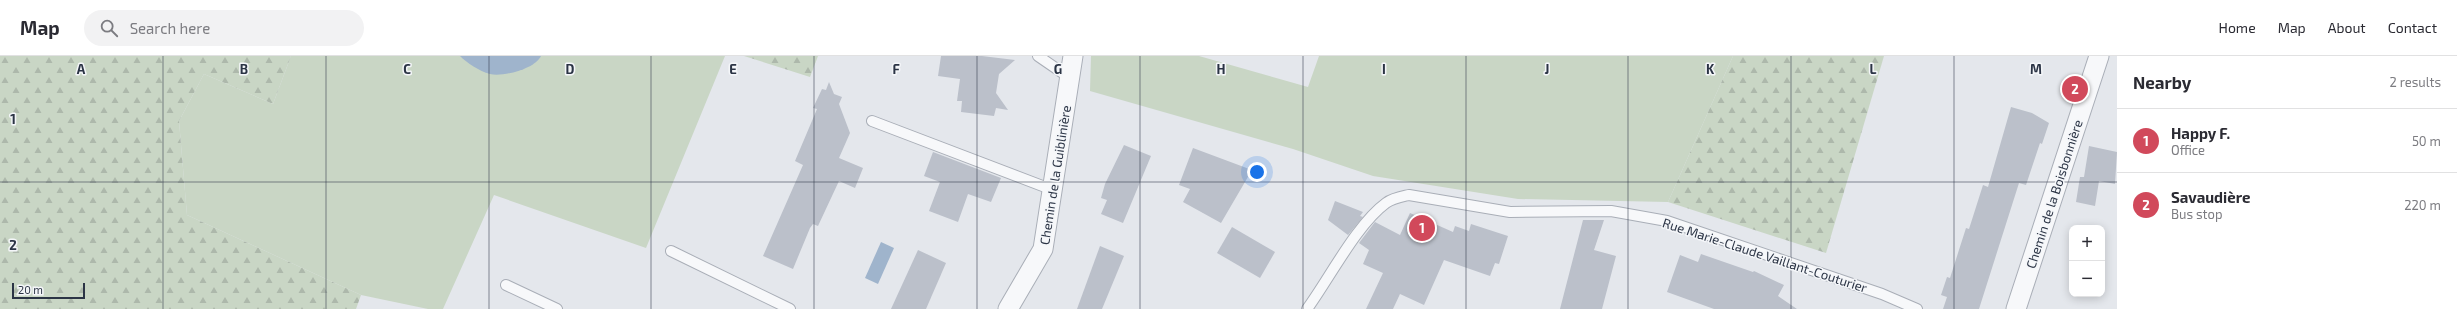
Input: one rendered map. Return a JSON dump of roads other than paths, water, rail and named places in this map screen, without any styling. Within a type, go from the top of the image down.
[{"type":"street","name":"Chemin de la Guiblinière","points":[[1008,309],[1043,249],[1073,56]]},
{"type":"street","name":"Chemin de la Boisbonnière","points":[[2016,309],[2099,56]]},
{"type":"lane","points":[[1038,56],[1070,78]]},
{"type":"lane","points":[[872,121],[1052,190]]},
{"type":"lane","name":"Rue Marie-Claude Vaillant-Couturier","points":[[1307,309],[1359,232],[1385,204],[1395,198],[1409,195],[1510,212],[1612,211],[1667,221],[1875,291],[1917,309]]},
{"type":"lane","points":[[671,251],[790,309]]},
{"type":"lane","points":[[506,284],[557,309]]},
{"type":"water","points":[[460,56],[541,56],[538,61],[526,68],[510,73],[496,75],[486,73],[478,69]]},
{"type":"water","points":[[881,242],[894,248],[878,284],[865,278]]},
{"type":"place","name":"Savaudière","points":[[2075,89]]},
{"type":"place","name":"Happy F.","points":[[1422,228]]}]
